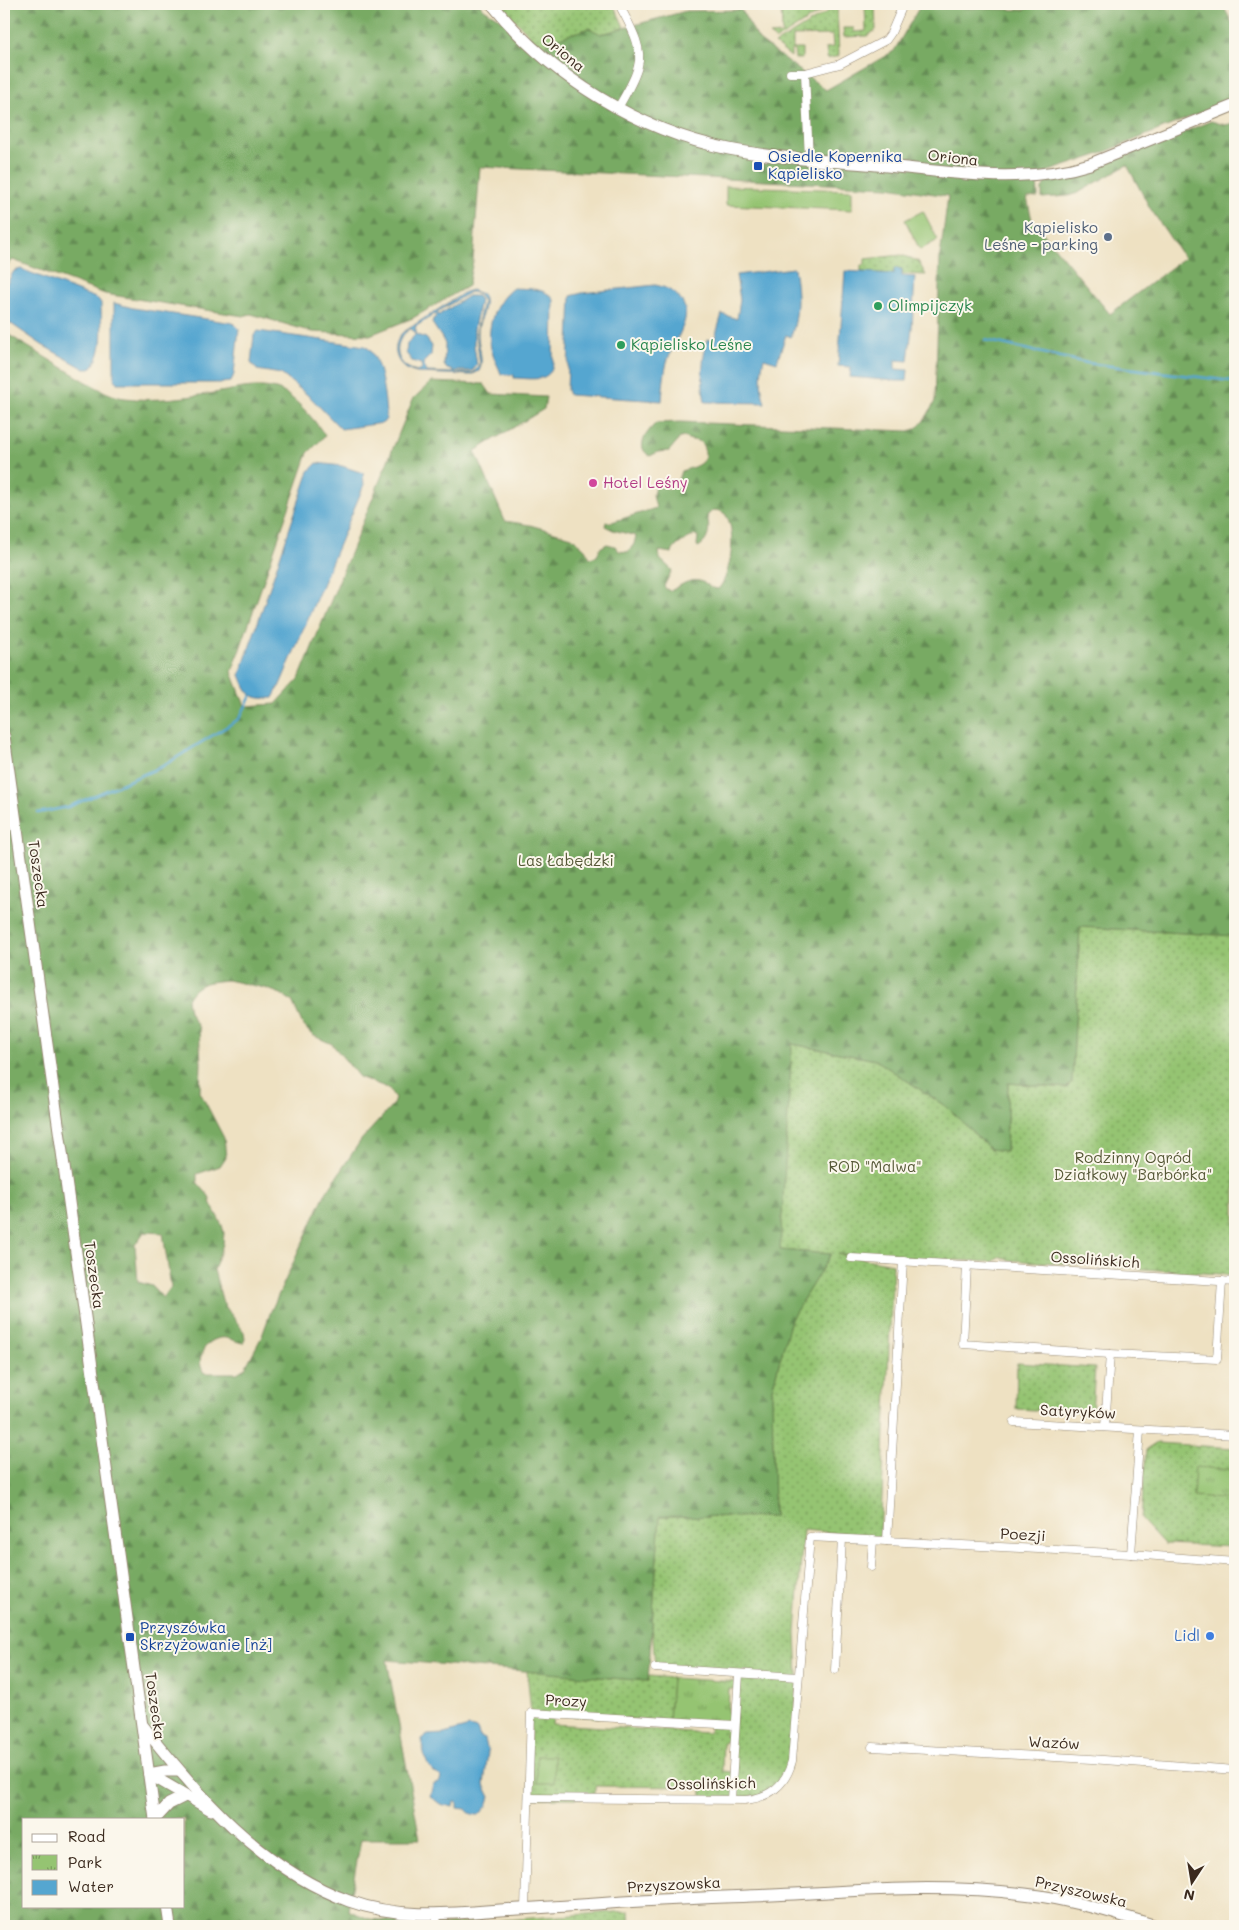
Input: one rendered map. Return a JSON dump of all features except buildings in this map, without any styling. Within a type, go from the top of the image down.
[{"type":"street","name":"Oriona","points":[[492,4],[515,31],[550,64],[574,82],[618,108],[670,131],[715,146],[740,151],[987,176],[1036,175],[1067,171],[1090,164],[1235,105]]},
{"type":"street","points":[[618,108],[636,71],[639,60],[634,37],[619,4]]},
{"type":"street","points":[[790,73],[805,73],[840,64],[886,40],[903,5]]},
{"type":"street","points":[[805,73],[808,159]]},
{"type":"street","name":"Toszecka","points":[[4,736],[155,1818]]},
{"type":"street","name":"Ossolińskich","points":[[851,1258],[1235,1282]]},
{"type":"street","points":[[886,1541],[903,1261]]},
{"type":"street","points":[[967,1266],[963,1344],[1110,1354],[1217,1359],[1222,1281]]},
{"type":"street","points":[[1106,1427],[1110,1354]]},
{"type":"street","name":"Satyryków","points":[[1014,1422],[1235,1435]]},
{"type":"street","points":[[1132,1554],[1140,1430]]},
{"type":"street","name":"Ossolińskich","points":[[529,1798],[758,1799],[777,1788],[788,1773],[792,1761],[810,1537]]},
{"type":"street","name":"Poezji","points":[[810,1537],[1132,1554],[1235,1562]]},
{"type":"street","points":[[835,1670],[842,1539]]},
{"type":"street","points":[[871,1567],[873,1540]]},
{"type":"street","points":[[655,1668],[798,1677]]},
{"type":"street","points":[[731,1799],[738,1674]]},
{"type":"street","name":"Prozy","points":[[525,1909],[531,1713],[735,1725]]},
{"type":"street","name":"Przyszowska","points":[[142,1725],[178,1771],[219,1814],[274,1861],[328,1892],[376,1909],[437,1920],[525,1909],[625,1902],[919,1888],[976,1889],[1075,1902],[1156,1926]]},
{"type":"street","name":"Wazów","points":[[872,1747],[1091,1758],[1235,1770]]},
{"type":"street","points":[[149,1774],[178,1771]]},
{"type":"street","name":"Przyszowska","points":[[149,1774],[219,1814]]},
{"type":"street","points":[[156,1818],[169,1804],[185,1796]]},
{"type":"street","points":[[167,1908],[170,1926]]},
{"type":"green space","name":"Las Łabędzki","points":[[4,4],[480,4],[484,9],[544,46],[556,39],[589,28],[601,34],[686,11],[741,10],[759,40],[826,90],[894,51],[920,6],[1024,10],[1037,4],[1222,4],[1235,28],[1235,99],[1095,156],[1037,175],[1038,197],[1027,198],[1032,220],[1110,314],[1184,258],[1150,208],[1127,165],[1078,193],[1068,196],[1042,198],[1042,189],[1046,181],[1090,170],[1211,121],[1225,125],[1235,123],[1235,936],[1080,927],[1072,1081],[1067,1088],[1008,1083],[1006,1151],[990,1149],[948,1108],[876,1060],[792,1044],[780,1250],[831,1254],[791,1319],[772,1389],[774,1517],[660,1516],[648,1681],[387,1660],[420,1839],[361,1839],[348,1910],[369,1919],[436,1926],[4,1926],[4,329],[9,335],[58,365],[115,396],[137,399],[161,399],[196,396],[248,387],[276,389],[289,396],[304,409],[321,430],[325,436],[308,453],[232,672],[245,706],[276,704],[299,679],[413,399],[431,382],[484,384],[491,394],[546,397],[544,409],[475,451],[505,521],[530,525],[572,537],[585,549],[590,558],[597,556],[600,548],[607,544],[615,546],[619,551],[628,552],[634,544],[636,536],[613,530],[605,526],[606,522],[612,522],[656,508],[653,495],[656,482],[668,489],[676,486],[681,471],[702,462],[704,458],[704,447],[701,443],[684,437],[680,438],[669,451],[658,452],[650,456],[645,452],[642,444],[646,435],[656,423],[680,422],[909,431],[918,427],[935,401],[940,257],[948,196],[888,187],[480,167],[473,261],[468,286],[413,318],[370,335],[312,332],[251,314],[243,316],[105,294],[13,260],[4,268]],"holes":[[[713,510],[724,513],[731,529],[731,551],[723,583],[718,589],[696,580],[670,591],[666,589],[664,586],[672,570],[660,559],[659,551],[672,553],[678,545],[695,535],[698,536],[698,547],[702,544],[708,534],[707,516]],[[227,980],[265,988],[281,994],[292,1001],[303,1025],[312,1035],[332,1044],[359,1077],[388,1088],[395,1098],[393,1105],[361,1140],[324,1196],[271,1311],[262,1336],[245,1368],[237,1373],[204,1373],[200,1360],[201,1354],[208,1344],[220,1338],[243,1343],[245,1338],[244,1332],[223,1303],[214,1270],[223,1244],[224,1233],[222,1225],[209,1196],[197,1182],[197,1174],[220,1166],[226,1157],[224,1138],[200,1092],[199,1028],[189,1012],[187,999],[199,986],[209,982]],[[144,1232],[163,1233],[171,1287],[163,1298],[152,1286],[138,1282],[135,1245]]]},
{"type":"green space","points":[[501,4],[606,4],[609,8],[614,6],[629,37],[543,49]]},
{"type":"green space","points":[[781,4],[833,4],[776,40],[769,35],[782,34]]},
{"type":"green space","points":[[865,4],[875,4],[876,30],[867,36],[844,37],[843,28],[854,28],[854,32],[866,31]]},
{"type":"green space","points":[[837,6],[839,56],[827,59],[826,48],[833,47],[832,35],[793,36],[793,49],[802,49],[802,59],[795,59],[794,50],[791,50],[791,57],[775,44]]},
{"type":"green space","points":[[726,186],[852,190],[852,210],[726,205]]},
{"type":"green space","points":[[923,211],[938,240],[920,250],[905,220]]},
{"type":"green space","points":[[901,255],[918,261],[926,275],[902,274],[902,269],[895,268],[894,274],[861,272],[861,265],[865,265],[865,259]]},
{"type":"green space","points":[[1080,927],[1235,936],[1235,1275],[1009,1260],[999,1257],[993,1262],[838,1254],[893,1264],[880,1537],[803,1530],[796,1633],[798,1677],[790,1768],[765,1796],[702,1799],[702,1787],[595,1786],[595,1798],[529,1798],[531,1713],[527,1671],[648,1681],[649,1676],[672,1678],[669,1721],[553,1715],[552,1724],[709,1733],[710,1723],[735,1725],[738,1673],[655,1668],[652,1624],[660,1516],[774,1517],[772,1389],[791,1319],[831,1254],[779,1250],[792,1044],[876,1060],[948,1108],[990,1149],[1006,1151],[1008,1083],[1067,1088],[1072,1081]],"holes":[[[723,1742],[734,1742],[733,1772],[722,1771]]]},
{"type":"green space","points":[[1017,1363],[1095,1368],[1092,1413],[1016,1409]]},
{"type":"green space","points":[[1157,1443],[1235,1448],[1235,1547],[1164,1544],[1141,1519],[1146,1450]]},
{"type":"green space","points":[[1195,1467],[1235,1470],[1235,1500],[1193,1497]]},
{"type":"green space","points":[[672,1678],[738,1682],[737,1689],[729,1689],[728,1713],[736,1714],[735,1725],[669,1721]]},
{"type":"green space","points":[[537,1756],[554,1756],[554,1783],[537,1783]]},
{"type":"green space","points":[[629,1911],[630,1926],[436,1926],[436,1925]]},
{"type":"water","points":[[794,268],[797,303],[794,328],[791,337],[786,335],[777,362],[764,358],[761,381],[765,403],[705,402],[703,370],[707,339],[714,341],[722,314],[737,319],[740,300],[736,275]]},
{"type":"water","name":"Olimpijczyk","points":[[894,268],[902,269],[902,276],[915,277],[908,361],[895,360],[895,369],[908,370],[907,381],[850,377],[851,367],[838,366],[845,271],[894,274]]},
{"type":"water","points":[[21,269],[98,299],[101,303],[101,347],[95,363],[90,369],[85,369],[42,345],[4,319],[4,288],[14,271]]},
{"type":"water","name":"Kąpielisko Leśne","points":[[655,285],[668,289],[679,297],[683,303],[686,315],[667,362],[662,401],[569,395],[567,390],[571,296],[582,293]]},
{"type":"water","points":[[513,288],[541,291],[551,296],[554,300],[553,364],[548,375],[543,377],[532,379],[514,378],[514,375],[501,374],[493,355],[490,334],[493,317],[496,308]]},
{"type":"water","points":[[472,290],[482,294],[484,298],[484,308],[478,332],[481,357],[481,367],[479,371],[471,375],[417,373],[404,367],[397,358],[396,352],[396,345],[402,333],[465,292]],"holes":[[[470,292],[477,293],[483,301],[476,333],[480,365],[473,373],[455,373],[455,371],[472,371],[477,365],[474,329],[480,300],[477,296],[468,296],[439,315],[436,313]],[[435,314],[437,316],[433,319],[432,323],[445,344],[444,365],[447,369],[454,371],[453,373],[427,372],[423,363],[431,355],[432,346],[426,338],[417,335],[415,327]],[[410,329],[413,330],[415,335],[407,343],[406,353],[412,361],[421,364],[422,369],[420,371],[405,366],[401,361],[398,348],[404,334]]]},
{"type":"water","points":[[114,303],[133,308],[233,323],[239,329],[234,374],[231,382],[117,383],[114,377]]},
{"type":"water","points":[[258,331],[365,346],[370,350],[379,368],[384,391],[386,419],[383,423],[341,429],[310,397],[281,374],[257,370],[251,363],[254,335]]},
{"type":"water","points":[[317,463],[342,466],[363,473],[364,485],[280,685],[273,698],[255,697],[248,692],[240,675],[309,471]]},
{"type":"water","points":[[469,1727],[477,1729],[480,1737],[485,1739],[488,1752],[484,1785],[490,1797],[487,1806],[479,1815],[472,1814],[466,1809],[457,1808],[457,1802],[454,1802],[453,1807],[440,1804],[430,1796],[433,1784],[440,1781],[441,1776],[432,1770],[426,1761],[422,1744],[422,1739],[428,1735],[444,1734]]},
{"type":"waterway","points":[[985,340],[1087,363],[1231,381],[1235,378]]},
{"type":"waterway","points":[[38,813],[68,807],[163,766],[239,719],[251,696]]},
{"type":"place","name":"Osiedle Kopernika Kąpielisko","points":[[758,166]]},
{"type":"place","name":"Kąpielisko Leśne - parking","points":[[1108,237]]},
{"type":"place","name":"Olimpijczyk","points":[[878,306]]},
{"type":"place","name":"Kąpielisko Leśne","points":[[621,345]]},
{"type":"place","name":"Hotel Leśny","points":[[593,483]]},
{"type":"place","name":"Lidl","points":[[1210,1636]]},
{"type":"place","name":"Przyszówka Skrzyżowanie [nż]","points":[[130,1637]]},
{"type":"park label","name":"Rodzinny Ogród Działkowy \"Barbórka\"","points":[[1133,1166]]},
{"type":"park label","name":"ROD \"Malwa\"","points":[[875,1167]]}]
